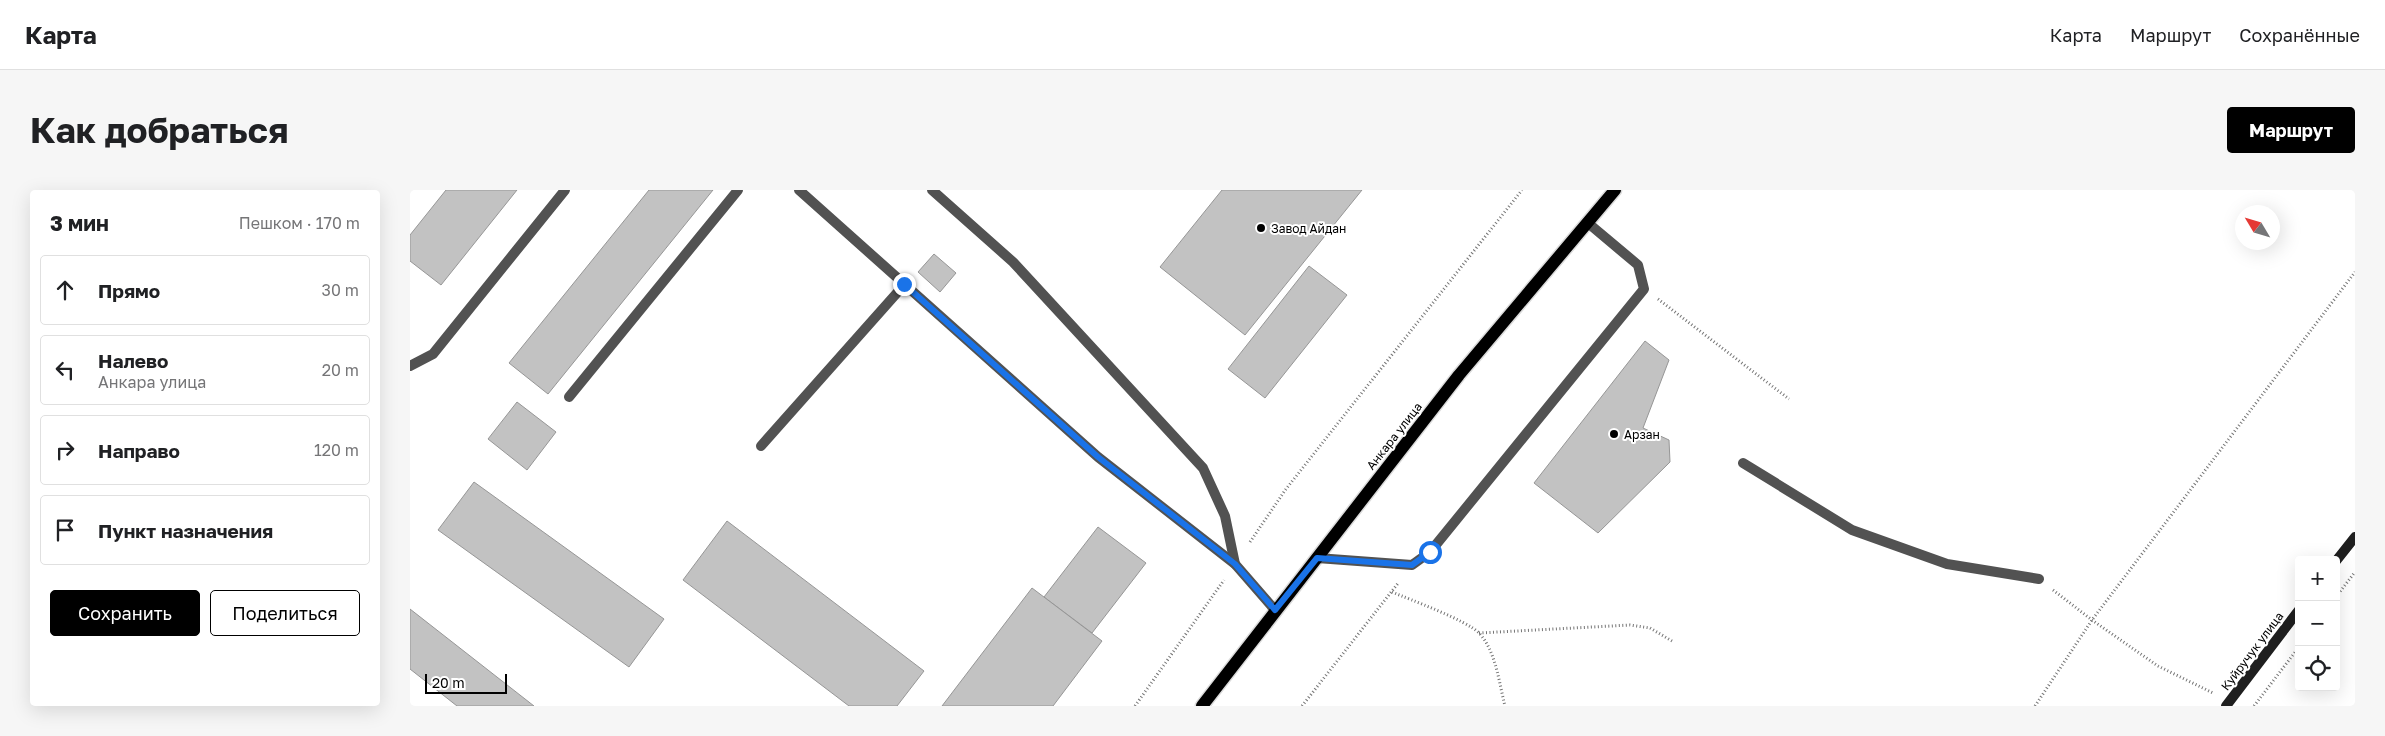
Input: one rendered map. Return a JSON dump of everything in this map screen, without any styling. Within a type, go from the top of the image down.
[{"type":"main road","name":"Анкара улица","points":[[1202,706],[1458,375],[1615,190]]},
{"type":"street","points":[[2340,557],[2355,537]]},
{"type":"street","name":"Куйручук улица","points":[[2228,704],[2295,615]]},
{"type":"lane","points":[[410,366],[433,354],[565,190]]},
{"type":"lane","points":[[569,396],[738,190]]},
{"type":"lane","points":[[799,190],[1098,457],[1235,564],[1275,610]]},
{"type":"lane","points":[[932,190],[1013,262],[1202,468],[1224,516],[1235,564]]},
{"type":"lane","points":[[1317,558],[1412,565],[1430,552],[1644,289],[1638,265],[1588,223]]},
{"type":"lane","points":[[761,446],[904,284]]},
{"type":"lane","points":[[1744,463],[1852,530],[1947,564],[2039,579]]},
{"type":"path","points":[[1135,706],[1286,489],[1522,190]]},
{"type":"path","points":[[2035,706],[2092,620],[2355,272]]},
{"type":"path","points":[[1644,289],[1789,399]]},
{"type":"path","points":[[1302,706],[1412,565]]},
{"type":"path","points":[[2340,592],[2355,572]]},
{"type":"path","points":[[2039,579],[2092,620],[2158,666],[2228,704]]},
{"type":"path","points":[[1392,592],[1467,625],[1479,633],[1491,652],[1505,706]]},
{"type":"path","points":[[1479,633],[1630,625],[1650,628],[1672,640]]},
{"type":"path","points":[[2254,706],[2295,652]]},
{"type":"building","points":[[446,190],[517,190],[441,285],[410,261],[410,235]]},
{"type":"building","points":[[649,190],[713,190],[548,394],[509,363]]},
{"type":"building","name":"Завод Айдан","points":[[1222,190],[1362,190],[1245,335],[1160,267]]},
{"type":"building","points":[[934,254],[956,273],[940,292],[918,272]]},
{"type":"building","points":[[1309,266],[1347,295],[1265,398],[1228,369]]},
{"type":"building","name":"Арзан","points":[[1645,341],[1669,360],[1643,428],[1669,440],[1670,462],[1598,533],[1534,483]]},
{"type":"building","points":[[517,402],[556,432],[527,470],[488,439]]},
{"type":"building","points":[[474,482],[664,619],[629,667],[438,530]]},
{"type":"building","points":[[727,521],[924,671],[897,706],[849,706],[683,580]]},
{"type":"building","points":[[1098,527],[1146,563],[1092,633],[1044,597]]},
{"type":"building","points":[[1032,588],[1102,641],[1053,706],[942,706]]},
{"type":"building","points":[[410,609],[534,706],[457,706],[410,669]]},
{"type":"place","name":"Завод Айдан","points":[[1261,228]]},
{"type":"place","name":"Арзан","points":[[1614,434]]},
{"type":"route","points":[[904,284],[1098,457],[1235,564],[1275,610],[1317,558],[1412,565],[1430,552]]}]
